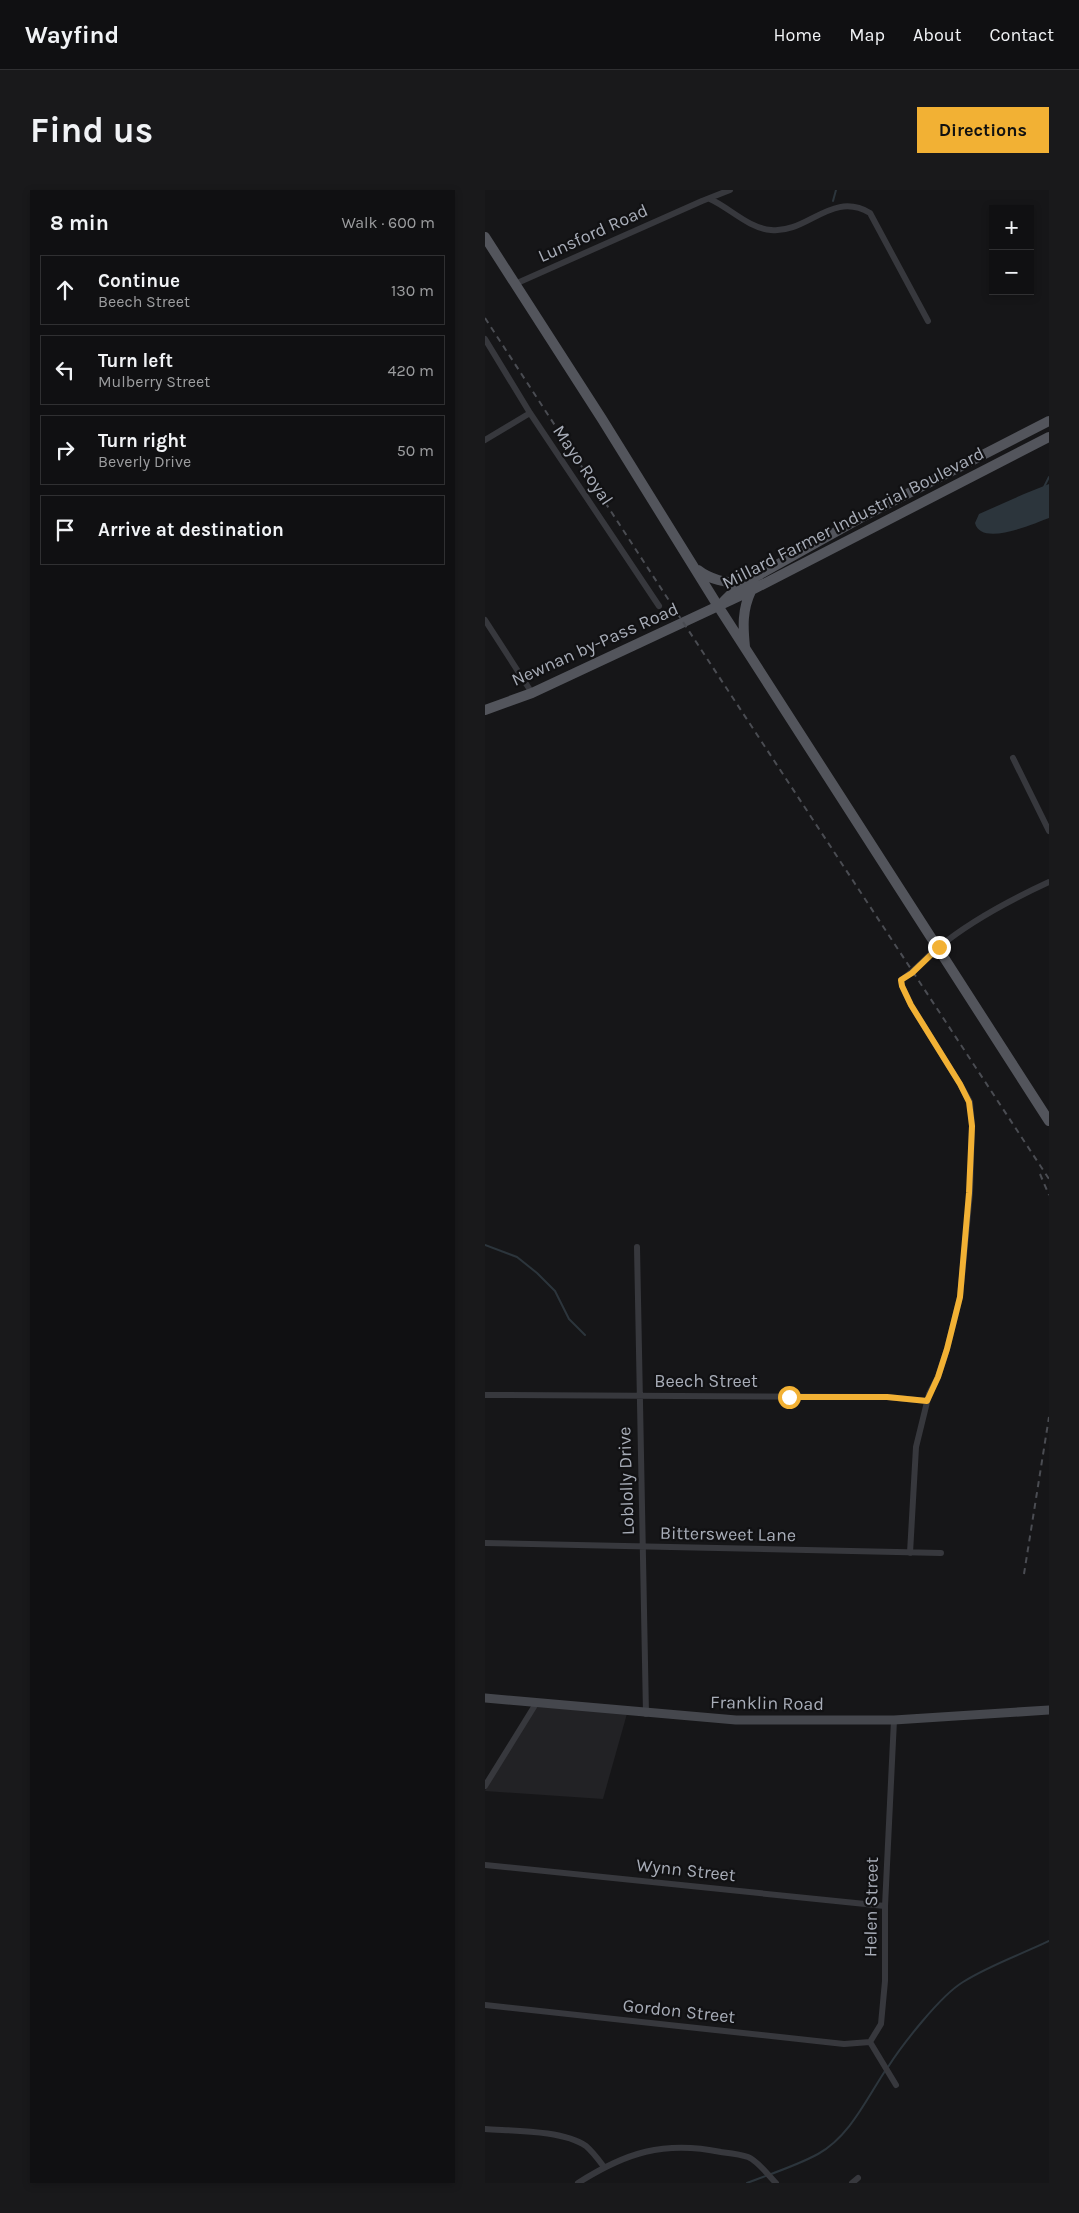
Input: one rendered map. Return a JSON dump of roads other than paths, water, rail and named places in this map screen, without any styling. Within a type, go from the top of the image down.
[{"type":"main road","points":[[485,237],[692,566],[939,947],[1049,1121]]},
{"type":"main road","name":"Millard Farmer Industrial Boulevard","points":[[718,606],[866,515],[1049,421]]},
{"type":"main road","name":"Millard Farmer Industrial Boulevard","points":[[747,587],[1049,437]]},
{"type":"main road","points":[[692,566],[706,576],[747,587],[742,622],[745,648]]},
{"type":"main road","name":"Newnan by-Pass Road","points":[[485,710],[531,693],[718,606]]},
{"type":"main road","name":"Franklin Road","points":[[485,1698],[582,1705],[646,1714],[736,1720],[894,1720],[1049,1710]]},
{"type":"street","name":"Lunsford Road","points":[[515,284],[730,190]]},
{"type":"street","points":[[848,198],[863,204],[870,213],[928,321]]},
{"type":"street","points":[[710,199],[723,204],[752,224],[774,230],[789,226],[828,202]]},
{"type":"street","name":"Mayo Royal","points":[[485,338],[530,413],[659,606]]},
{"type":"street","points":[[485,440],[530,413]]},
{"type":"street","points":[[485,620],[531,693]]},
{"type":"street","points":[[1013,758],[1049,831]]},
{"type":"street","points":[[910,1553],[913,1465],[919,1432],[927,1401],[938,1377],[947,1349],[960,1297],[969,1193],[972,1126],[969,1102],[911,1005],[901,980],[912,973],[939,947],[996,909],[1049,882]]},
{"type":"street","name":"Loblolly Drive","points":[[637,1248],[646,1714]]},
{"type":"street","name":"Beech Street","points":[[485,1394],[887,1397],[927,1401]]},
{"type":"street","name":"Bittersweet Lane","points":[[485,1543],[941,1553]]},
{"type":"street","points":[[485,1786],[537,1702]]},
{"type":"street","name":"Helen Street","points":[[870,2042],[881,2024],[885,1981],[885,1906],[894,1720]]},
{"type":"street","name":"Wynn Street","points":[[485,1864],[885,1906]]},
{"type":"street","name":"Gordon Street","points":[[485,2004],[844,2044],[870,2042]]},
{"type":"street","points":[[870,2042],[895,2085]]},
{"type":"street","points":[[485,2129],[560,2136],[584,2145],[604,2167]]},
{"type":"street","points":[[578,2183],[604,2167],[647,2151],[665,2147],[707,2149],[749,2157],[776,2183]]},
{"type":"street","points":[[852,2183],[858,2178]]},
{"type":"waterway","points":[[833,201],[836,190]]},
{"type":"waterway","points":[[1044,487],[1049,477]]},
{"type":"waterway","points":[[485,1245],[517,1257],[537,1273],[555,1291],[569,1319],[585,1335]]},
{"type":"waterway","points":[[888,2067],[922,2022],[954,1989],[984,1970],[1049,1941]]},
{"type":"waterway","points":[[747,2183],[801,2162],[829,2147],[848,2128],[885,2071]]},
{"type":"railway","points":[[485,318],[1049,1179]]},
{"type":"railway","points":[[1040,1174],[1049,1195]]},
{"type":"railway","points":[[1024,1574],[1049,1417]]}]
